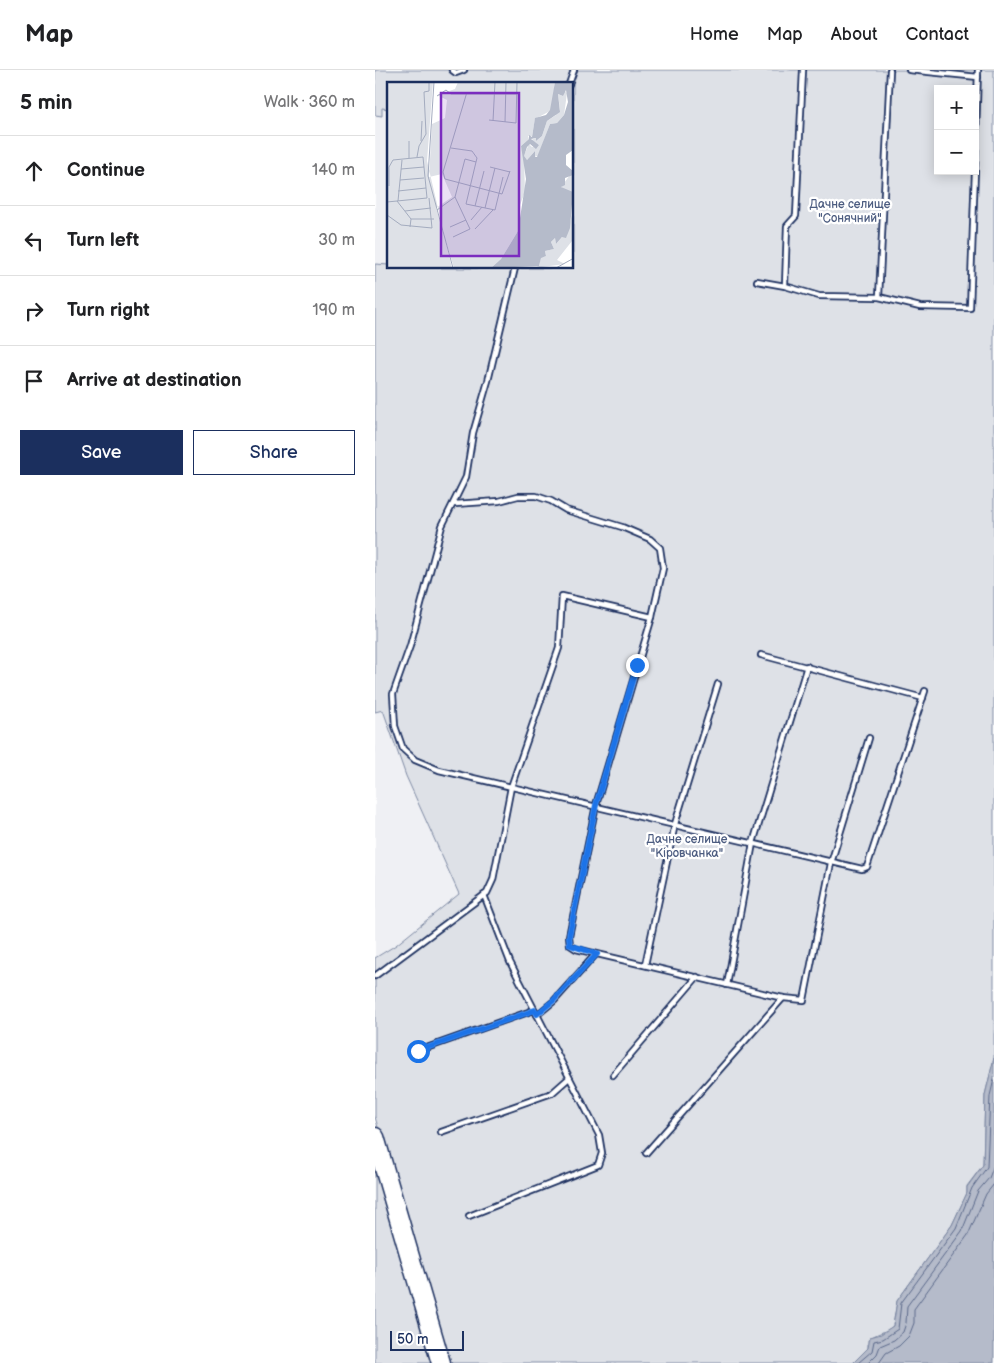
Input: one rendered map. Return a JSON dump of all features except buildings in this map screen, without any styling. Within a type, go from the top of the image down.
[{"type":"highway","points":[[375,1137],[441,1363]]},
{"type":"lane","points":[[452,70],[456,73],[464,70]]},
{"type":"lane","points":[[570,82],[574,70]]},
{"type":"lane","points":[[785,286],[787,226],[796,216],[803,70]]},
{"type":"lane","points":[[879,297],[890,70]]},
{"type":"lane","points":[[909,70],[978,77]]},
{"type":"lane","points":[[976,130],[978,70]]},
{"type":"lane","points":[[757,281],[785,286],[819,296],[879,297],[920,308],[970,308],[975,175]]},
{"type":"lane","points":[[515,269],[489,382],[473,433],[469,465],[455,504],[442,526],[410,646],[393,694],[395,726],[403,749],[415,760],[439,770],[596,805],[831,863],[857,868],[867,867],[925,691]]},
{"type":"lane","points":[[455,504],[499,501],[518,496],[536,496],[551,501],[566,510],[622,527],[650,539],[660,548],[663,568],[652,617],[596,805],[569,936],[570,945],[597,954],[697,978],[783,998],[804,1000],[831,863],[869,738]]},
{"type":"lane","points":[[375,976],[484,895],[493,880],[511,787],[559,648],[562,596],[652,617]]},
{"type":"lane","points":[[761,655],[923,698]]},
{"type":"lane","points":[[727,985],[753,843],[807,666]]},
{"type":"lane","points":[[645,965],[675,824],[718,684]]},
{"type":"lane","points":[[469,1216],[598,1165],[602,1153],[599,1136],[510,962],[484,895]]},
{"type":"lane","points":[[418,1051],[536,1012],[553,1001],[597,954]]},
{"type":"lane","points":[[613,1076],[697,978]]},
{"type":"lane","points":[[646,1153],[783,998]]},
{"type":"lane","points":[[441,1132],[552,1093],[569,1078]]},
{"type":"shaded area","points":[[382,108],[387,109],[387,265],[375,264],[375,115],[382,115]]},
{"type":"shaded area","points":[[383,710],[406,776],[459,894],[396,945],[375,958],[375,712]]},
{"type":"green space","points":[[375,70],[994,70],[994,1058],[985,1095],[983,1165],[967,1186],[967,1193],[952,1225],[897,1301],[893,1326],[868,1340],[868,1348],[853,1363],[446,1363],[375,1117],[375,958],[396,945],[459,894],[406,776],[383,710],[375,712],[375,264],[387,265],[387,269],[574,269],[574,82],[387,82],[387,109],[382,108],[382,116],[375,115]]},
{"type":"green space","points":[[375,1155],[434,1363],[375,1363]]},
{"type":"water","points":[[994,1058],[994,1363],[853,1363],[868,1348],[870,1337],[881,1334],[893,1326],[897,1301],[952,1225],[967,1193],[967,1187],[983,1165],[985,1095]]},
{"type":"route","points":[[418,1051],[535,1010],[537,1014],[553,1001],[597,954],[576,949],[570,945],[569,936],[596,805],[637,665]]},
{"type":"park label","name":"Дачне селище \"Сонячний\"","points":[[850,211]]},
{"type":"park label","name":"Дачне селище \"Кіровчанка\"","points":[[687,846]]}]
